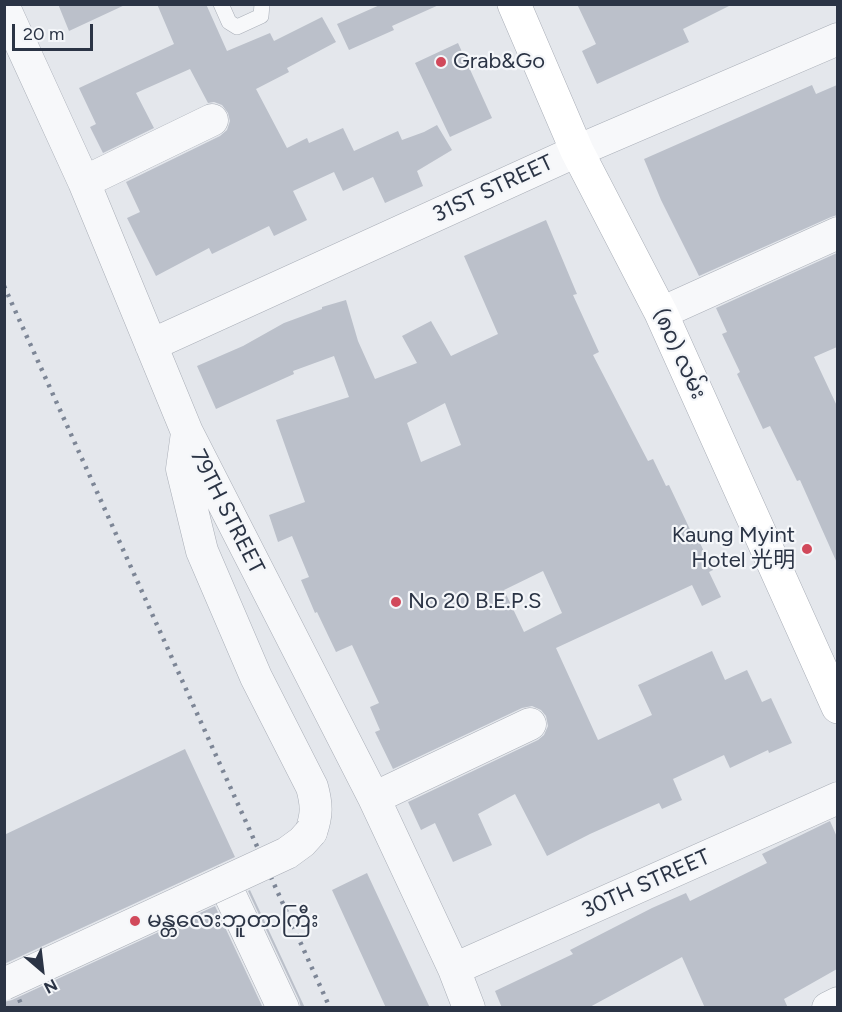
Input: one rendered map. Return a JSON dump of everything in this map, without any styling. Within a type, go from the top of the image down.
[{"type":"main road","name":"(၈၀) လမ်း","points":[[514,4],[577,151],[661,313],[837,707]]},
{"type":"street","name":"79TH STREET","points":[[4,7],[84,182],[187,432],[374,798],[454,969],[469,1008]]},
{"type":"street","name":"31ST STREET","points":[[152,345],[577,151],[837,39]]},
{"type":"street","points":[[84,182],[212,120]]},
{"type":"street","points":[[661,313],[837,233]]},
{"type":"street","points":[[4,984],[287,853],[302,843],[311,832],[316,818],[317,805],[312,787],[256,677],[202,551],[182,469],[187,432]]},
{"type":"street","points":[[374,798],[530,724]]},
{"type":"street","name":"30TH STREET","points":[[454,969],[837,798]]},
{"type":"street","points":[[225,882],[283,1008]]},
{"type":"street","points":[[828,1008],[837,1003]]},
{"type":"lane","points":[[221,4],[229,22],[237,27],[261,16],[262,4]]},
{"type":"building","points":[[58,4],[127,4],[69,31]]},
{"type":"building","points":[[157,4],[206,4],[227,51],[270,33],[274,41],[322,17],[336,42],[287,68],[289,72],[256,89],[287,148],[307,138],[309,143],[343,128],[354,151],[398,131],[402,140],[437,125],[452,150],[417,171],[423,186],[385,203],[373,177],[343,191],[334,172],[293,191],[307,220],[274,236],[269,226],[212,254],[209,248],[156,276],[127,218],[140,212],[126,182],[220,136],[227,130],[230,121],[228,113],[222,105],[214,102],[208,103],[190,69],[136,93],[154,128],[103,153],[90,127],[96,124],[79,88],[174,44]]},
{"type":"building","points":[[382,4],[441,4],[392,26],[394,30],[349,50],[337,24]]},
{"type":"building","points":[[577,4],[733,4],[683,29],[689,42],[597,84],[582,51],[596,44]]},
{"type":"building","points":[[458,43],[492,118],[450,137],[415,63]]},
{"type":"building","points":[[812,85],[816,94],[837,85],[837,215],[699,276],[661,200],[644,159]]},
{"type":"building","points":[[546,220],[577,294],[573,295],[599,352],[593,355],[648,461],[653,459],[666,486],[669,485],[695,540],[698,539],[713,570],[709,572],[721,597],[702,606],[692,585],[556,648],[598,740],[652,715],[638,685],[712,651],[725,680],[747,670],[762,702],[771,698],[792,743],[769,753],[768,750],[730,768],[724,755],[673,779],[682,800],[662,809],[659,803],[547,856],[515,794],[478,814],[492,845],[453,862],[435,823],[421,830],[408,802],[538,740],[544,735],[548,726],[546,716],[541,710],[532,706],[522,708],[393,769],[375,732],[380,730],[370,707],[379,703],[352,645],[336,652],[317,612],[315,613],[301,580],[309,577],[292,536],[278,542],[269,515],[305,502],[276,420],[349,397],[334,356],[293,371],[294,374],[216,409],[197,366],[243,346],[284,323],[346,300],[358,341],[375,379],[417,363],[402,336],[431,321],[451,356],[498,334],[464,256]],"holes":[[[445,403],[461,445],[421,462],[407,423]],[[543,571],[562,613],[524,632],[504,590]]]},
{"type":"building","points":[[837,253],[837,347],[814,357],[837,406],[837,563],[800,480],[797,481],[770,426],[763,429],[737,374],[740,372],[722,334],[727,332],[716,308]]},
{"type":"building","points":[[185,749],[235,857],[4,964],[4,835]]},
{"type":"building","points":[[830,821],[837,837],[837,969],[784,999],[788,1008],[705,1008],[682,957],[588,1008],[502,1008],[495,991],[573,954],[570,950],[652,908],[686,893],[690,901],[767,863],[762,854]]},
{"type":"building","points":[[367,873],[430,1008],[386,1008],[332,890]]},
{"type":"building","points":[[250,890],[305,1008],[301,1008],[248,891]]},
{"type":"building","points":[[215,906],[263,1008],[4,1008],[4,1002]]},
{"type":"railway","points":[[4,286],[330,1008]]},
{"type":"railway","points":[[4,967],[23,1008]]},
{"type":"place","name":"Grab&Go","points":[[441,62]]},
{"type":"place","name":"Kaung Myint Hotel 光明","points":[[807,549]]},
{"type":"place","name":"No 20 B.E.P.S","points":[[396,602]]},
{"type":"place","name":"မန္တလေးဘူတာကြီး","points":[[135,921]]}]
